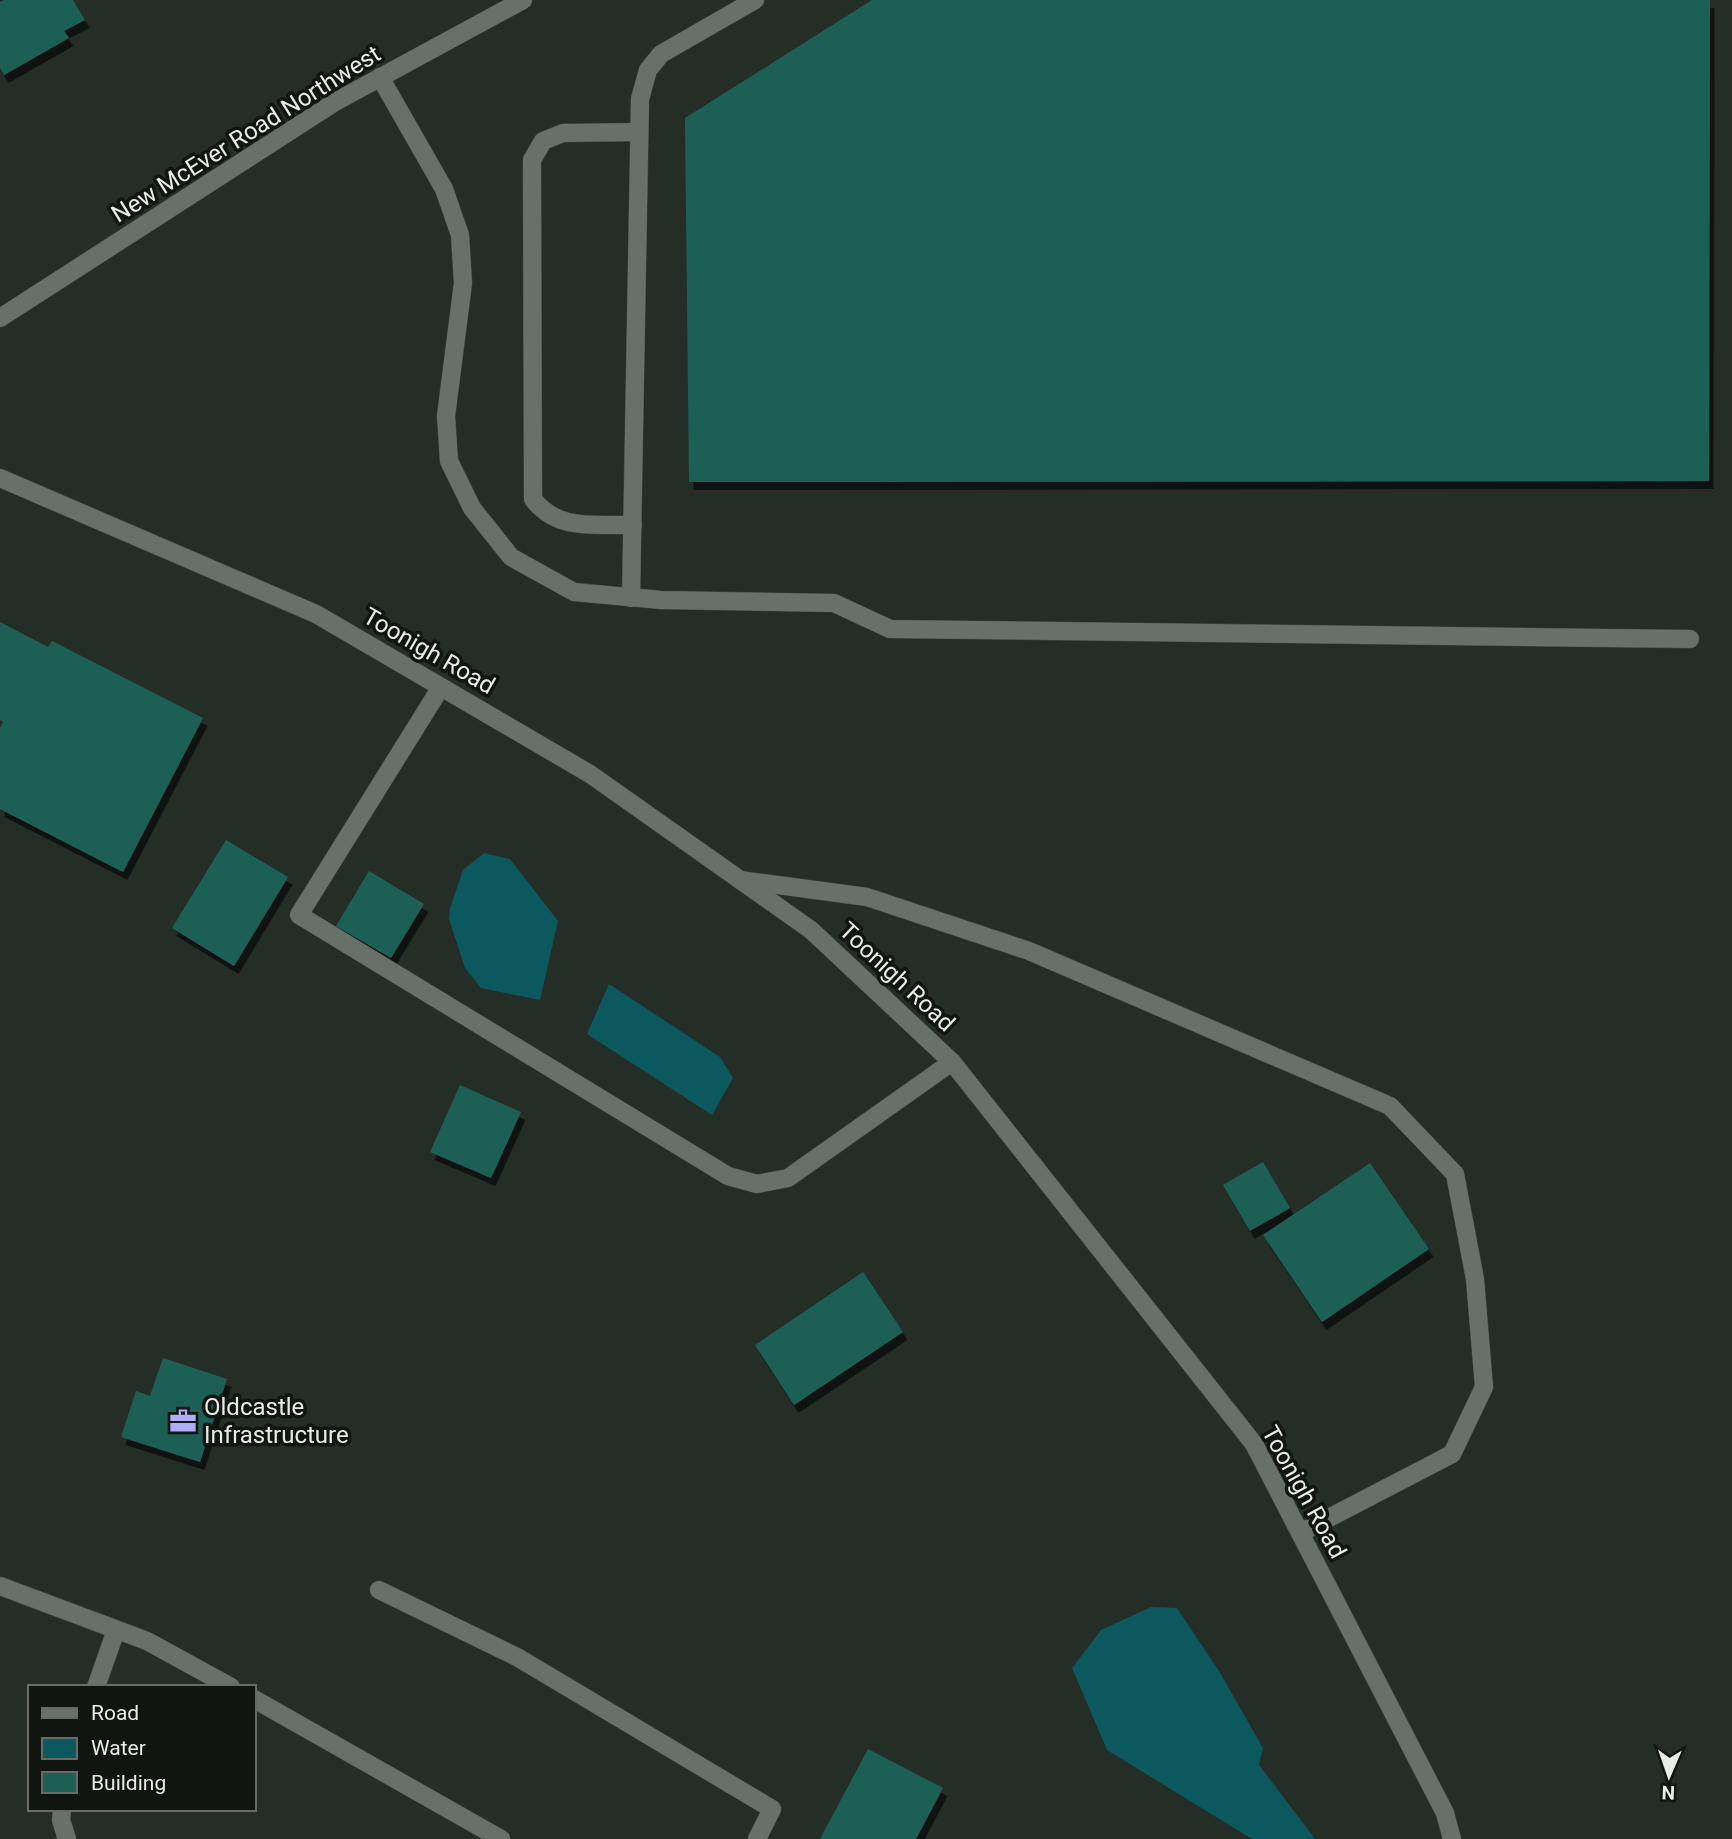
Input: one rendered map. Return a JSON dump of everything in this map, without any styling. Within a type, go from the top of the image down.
[{"type":"street","name":"New McEver Road Northwest","points":[[0,318],[335,102],[523,0]]},
{"type":"street","points":[[631,598],[640,99],[648,71],[661,54],[755,0]]},
{"type":"street","points":[[380,77],[444,189],[460,235],[463,283],[446,416],[449,461],[471,508],[511,557],[573,592],[631,598],[834,603],[890,629],[1690,639]]},
{"type":"street","points":[[633,525],[565,523],[543,512],[533,499],[532,160],[543,141],[563,133],[639,132]]},
{"type":"street","name":"Toonigh Road","points":[[0,478],[316,614],[590,774],[811,930],[951,1062],[1254,1444],[1445,1813],[1452,1839]]},
{"type":"street","points":[[441,687],[299,915],[728,1176],[757,1184],[788,1178],[951,1062]]},
{"type":"street","points":[[740,880],[867,897],[1029,951],[1391,1106],[1455,1174],[1475,1279],[1483,1387],[1452,1454],[1300,1533]]},
{"type":"street","points":[[0,1586],[147,1641],[228,1685]]},
{"type":"street","points":[[379,1590],[517,1657],[772,1809],[757,1839]]},
{"type":"street","points":[[97,1685],[116,1630]]},
{"type":"street","points":[[256,1700],[501,1839]]},
{"type":"street","points":[[62,1811],[61,1819],[67,1839]]},
{"type":"water","points":[[484,853],[510,859],[558,921],[540,1000],[481,988],[465,968],[449,919],[450,908],[463,870]]},
{"type":"water","points":[[609,984],[720,1057],[733,1078],[712,1115],[587,1034]]},
{"type":"water","points":[[1151,1607],[1177,1608],[1219,1671],[1263,1748],[1259,1765],[1315,1839],[1252,1839],[1107,1750],[1072,1668],[1101,1630]]},
{"type":"building","points":[[73,0],[85,20],[64,31],[69,38],[4,75],[0,68],[0,2]]},
{"type":"building","points":[[872,0],[1710,0],[1709,481],[689,482],[685,118]]},
{"type":"building","points":[[0,622],[48,647],[52,641],[203,718],[123,872],[0,809],[0,728],[3,722],[0,720]]},
{"type":"building","points":[[226,840],[288,877],[234,966],[172,928]]},
{"type":"building","points":[[369,871],[424,904],[391,958],[336,926]]},
{"type":"building","points":[[460,1085],[521,1112],[491,1178],[430,1152]]},
{"type":"building","points":[[1263,1162],[1290,1208],[1250,1231],[1223,1185]]},
{"type":"building","points":[[1370,1163],[1429,1249],[1322,1322],[1263,1235]]},
{"type":"building","points":[[863,1272],[903,1332],[794,1405],[755,1345]]},
{"type":"building","points":[[163,1358],[227,1379],[200,1462],[121,1437],[136,1391],[150,1396]]},
{"type":"building","points":[[868,1749],[943,1788],[916,1839],[820,1839]]},
{"type":"place","name":"Oldcastle Infrastructure","points":[[183,1421]]}]
